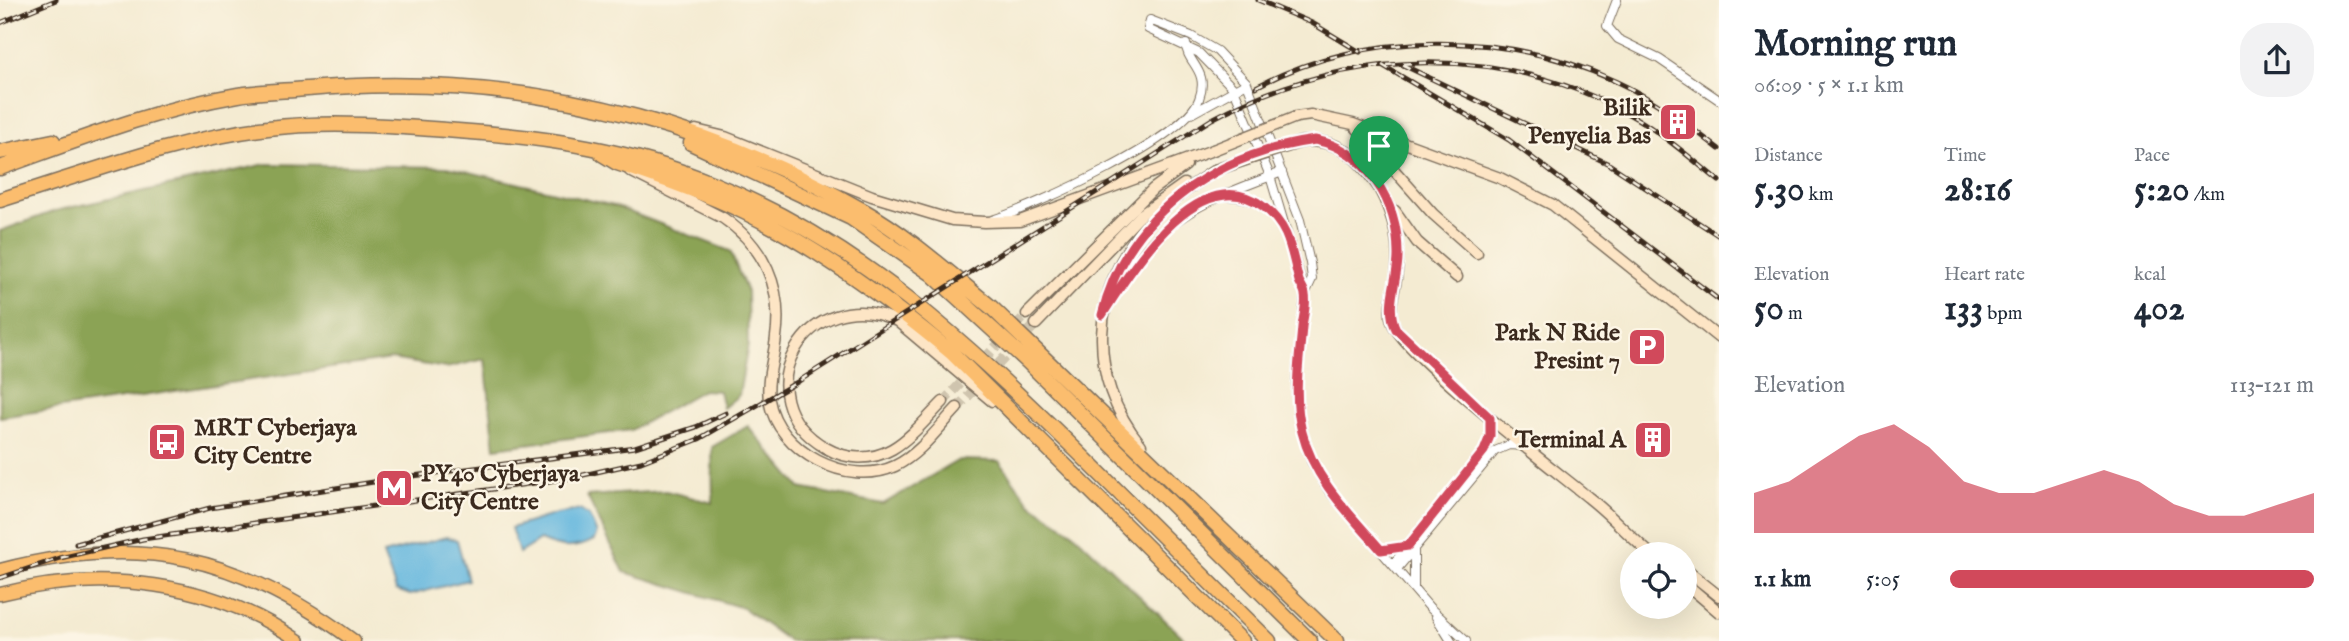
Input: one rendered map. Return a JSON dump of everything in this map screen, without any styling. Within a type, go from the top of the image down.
[{"type":"highway","points":[[0,168],[172,110],[240,95],[360,85],[501,90],[599,106],[721,145],[843,200],[898,233],[991,307],[1337,641]]},
{"type":"highway","points":[[501,90],[565,103],[689,142],[852,218],[905,253],[974,310],[1310,641]]},
{"type":"highway","points":[[0,200],[179,144],[268,128],[366,124],[506,134],[590,146],[671,168],[745,197],[804,229],[889,282],[986,363],[1269,641]]},
{"type":"highway","points":[[0,152],[108,130]]},
{"type":"highway","points":[[590,146],[617,163],[720,201],[784,236],[899,309],[951,352],[1242,641]]},
{"type":"main road","points":[[0,569],[51,556],[107,551],[186,559],[271,587],[354,641]]},
{"type":"main road","points":[[0,594],[35,585],[75,580],[111,581],[197,593],[249,612],[299,641]]},
{"type":"street","points":[[1617,0],[1606,26],[1618,39],[1659,59],[1719,100]]},
{"type":"street","points":[[1306,294],[1270,176],[1234,89],[1210,62],[1185,45],[1148,30],[1148,21],[1191,36],[1225,57],[1247,83],[1307,244],[1312,279],[1306,294],[1296,382],[1302,434],[1311,461],[1329,491],[1430,608],[1466,641]]},
{"type":"street","points":[[1185,45],[1191,36]]},
{"type":"street","points":[[1177,124],[1194,107],[1201,90],[1199,69],[1185,45]]},
{"type":"street","points":[[984,222],[1052,198],[1111,167],[1247,83]]},
{"type":"street","points":[[599,106],[725,137],[917,211],[952,220],[984,222],[1020,221],[1296,117],[1311,115],[1353,124],[1500,178],[1553,205],[1719,338]]},
{"type":"street","points":[[1353,124],[1433,214],[1477,253]]},
{"type":"street","points":[[1036,324],[1153,204],[1187,182],[1215,170],[1301,142],[1315,140],[1346,149],[1366,168],[1417,243],[1457,277]]},
{"type":"street","points":[[1027,314],[1153,189],[1173,173],[1213,150]]},
{"type":"street","points":[[617,163],[648,183],[736,226],[761,254],[769,269],[778,300],[769,401],[780,428],[799,448],[835,468],[869,473],[884,471],[910,456],[957,408]]},
{"type":"street","points":[[1207,515],[1139,443],[1119,414],[1104,376],[1102,315],[1114,278],[1147,223],[1180,194],[1215,170]]},
{"type":"street","points":[[1102,315],[1140,256],[1182,216],[1214,198],[1282,172]]},
{"type":"street","points":[[1379,188],[1390,209],[1397,239],[1392,321],[1420,355],[1490,418],[1592,500],[1638,542]]},
{"type":"street","points":[[1214,198],[1225,195],[1249,198],[1277,218],[1287,234]]},
{"type":"street","points":[[943,402],[899,444],[880,454],[856,458],[834,452],[803,431],[785,398],[785,375],[790,359],[816,325],[839,314],[865,311],[879,313],[897,321],[1029,432]]},
{"type":"street","points":[[1414,589],[1411,547],[1484,451],[1490,436],[1490,418]]},
{"type":"street","points":[[1395,566],[1495,451],[1508,445],[1523,446]]},
{"type":"street","points":[[1381,550],[1411,547]]},
{"type":"street","points":[[1697,579],[1719,596]]},
{"type":"street","points":[[1697,593],[1719,612]]},
{"type":"street","points":[[1430,608],[1451,641]]},
{"type":"green space","points":[[266,164],[448,167],[614,206],[730,251],[747,292],[748,345],[739,395],[723,408],[719,391],[703,390],[631,430],[495,448],[485,359],[446,368],[391,359],[0,417],[0,231],[55,211]]},
{"type":"green space","points":[[748,426],[800,488],[883,504],[959,460],[999,461],[1030,503],[1072,532],[1187,641],[789,641],[743,608],[624,572],[587,496],[666,491],[713,503],[712,447]]},
{"type":"water","points":[[580,510],[589,516],[597,533],[594,540],[567,547],[540,540],[519,553],[511,528],[556,514]]},
{"type":"water","points":[[446,537],[457,540],[468,580],[410,595],[396,590],[383,554]]},
{"type":"tunnel","points":[[943,402],[1027,314]]},
{"type":"tunnel","points":[[957,408],[1036,324]]},
{"type":"railway","points":[[0,23],[56,0]]},
{"type":"railway","points":[[1258,0],[1312,23],[1360,52]]},
{"type":"railway","points":[[1256,87],[1298,68],[1343,54],[1389,46],[1436,43],[1483,45],[1574,65],[1617,82],[1657,104],[1719,149]]},
{"type":"railway","points":[[0,578],[60,558],[143,539],[570,478],[641,462],[699,439],[799,381],[1212,119],[1263,95],[1316,78],[1370,67],[1426,63],[1481,66],[1535,76],[1588,94],[1639,120],[1719,181]]},
{"type":"railway","points":[[1382,65],[1509,140],[1719,300]]},
{"type":"railway","points":[[1403,65],[1609,164],[1719,236]]},
{"type":"railway","points":[[76,544],[210,508],[405,477],[635,447],[696,427],[726,413]]},
{"type":"place","name":"Bilik Penyelia Bas","points":[[1678,122]]},
{"type":"place","name":"Park N Ride Presint 7","points":[[1647,347]]},
{"type":"place","name":"Terminal A","points":[[1653,440]]},
{"type":"place","name":"MRT Cyberjaya City Centre","points":[[167,442]]},
{"type":"place","name":"PY40 Cyberjaya City Centre","points":[[394,488]]},
{"type":"route","points":[[1315,140],[1346,149],[1356,156],[1379,188],[1395,223],[1399,255],[1391,310],[1392,321],[1420,355],[1490,418],[1490,436],[1484,451],[1408,546],[1381,550],[1329,491],[1311,461],[1302,434],[1296,382],[1306,294],[1299,282],[1294,252],[1277,218],[1260,204],[1238,196],[1225,195],[1200,205],[1155,239],[1140,256],[1102,315],[1114,278],[1147,223],[1180,194],[1215,170],[1301,142],[1315,140]]}]
